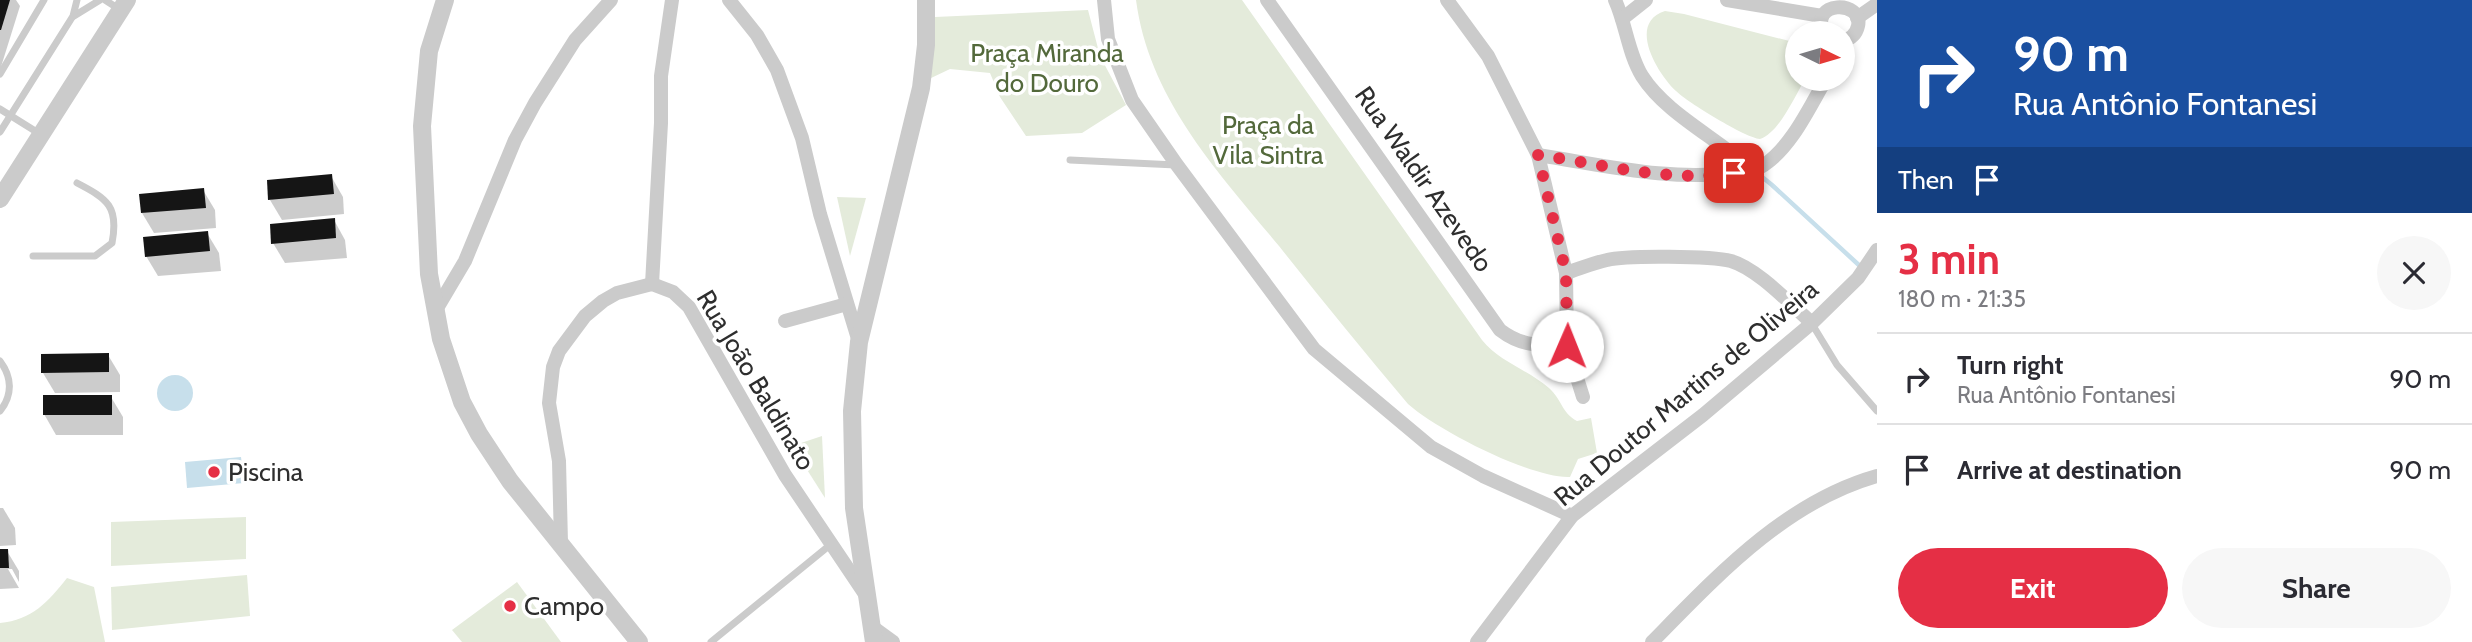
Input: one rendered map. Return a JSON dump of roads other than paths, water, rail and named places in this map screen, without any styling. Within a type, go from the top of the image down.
[{"type":"street","points":[[445,0],[429,51],[422,126],[429,274],[441,339],[462,402],[479,434],[510,481],[639,642]]},
{"type":"street","points":[[436,310],[465,261],[515,140],[535,103],[575,40],[611,0]]},
{"type":"street","points":[[561,543],[559,461],[550,403],[555,359],[585,316],[603,301],[617,293],[652,284],[661,76],[672,0]]},
{"type":"street","points":[[729,0],[757,35],[777,70],[802,138],[820,214],[859,342]]},
{"type":"street","points":[[893,642],[873,634],[855,508],[852,411],[859,342],[921,88],[926,45],[926,0]]},
{"type":"street","points":[[1104,0],[1108,39],[1132,100],[1314,349],[1431,447],[1483,476],[1572,516]]},
{"type":"street","name":"Rua Waldir Azevedo","points":[[1267,0],[1500,330],[1513,340],[1528,344],[1567,346]]},
{"type":"street","points":[[1447,0],[1488,56],[1538,155],[1566,273],[1567,346],[1583,397]]},
{"type":"street","points":[[1615,0],[1642,76],[1669,105],[1732,151],[1752,170]]},
{"type":"street","points":[[1622,19],[1646,0]]},
{"type":"street","points":[[1727,0],[1770,3],[1822,16]]},
{"type":"street","points":[[1821,21],[1830,6],[1840,2],[1853,10],[1858,27],[1855,30]]},
{"type":"street","points":[[1857,18],[1877,4]]},
{"type":"street","points":[[0,199],[124,5]]},
{"type":"street","points":[[1538,155],[1680,176],[1715,176],[1752,170],[1762,166],[1783,149],[1819,91]]},
{"type":"street","name":"Rua Doutor Martins de Oliveira","points":[[1477,642],[1572,516],[1703,415],[1812,323],[1858,278],[1877,250]]},
{"type":"street","points":[[1566,273],[1608,259],[1731,261],[1751,272],[1812,323]]},
{"type":"street","name":"Rua João Baldinato","points":[[652,284],[673,292],[689,307],[785,475],[868,598]]},
{"type":"street","points":[[785,321],[847,304]]},
{"type":"street","points":[[1652,642],[1715,577],[1772,530],[1838,489],[1877,475]]},
{"type":"lane","points":[[0,74],[44,0]]},
{"type":"lane","points":[[0,132],[73,16],[77,0]]},
{"type":"lane","points":[[73,16],[102,0],[124,5]]},
{"type":"lane","points":[[0,109],[41,135]]},
{"type":"lane","points":[[1070,160],[1177,165]]},
{"type":"lane","points":[[33,256],[95,256],[113,243],[116,222],[110,204],[96,192],[77,183]]},
{"type":"lane","points":[[1812,323],[1837,365],[1877,411]]},
{"type":"lane","points":[[0,361],[9,373],[10,393],[0,411]]},
{"type":"lane","points":[[711,642],[830,545]]},
{"type":"water","points":[[175,375],[187,381],[193,393],[187,405],[175,411],[163,405],[157,393],[163,381]]},
{"type":"water","name":"Piscina","points":[[241,457],[244,483],[187,488],[185,462]]},
{"type":"waterway","points":[[1756,172],[1861,267]]},
{"type":"place","name":"Piscina","points":[[214,472]]},
{"type":"place","name":"Campo","points":[[510,606]]},
{"type":"park label","name":"Praça Miranda do Douro","points":[[1047,68]]},
{"type":"park label","name":"Praça da Vila Sintra","points":[[1268,140]]}]
